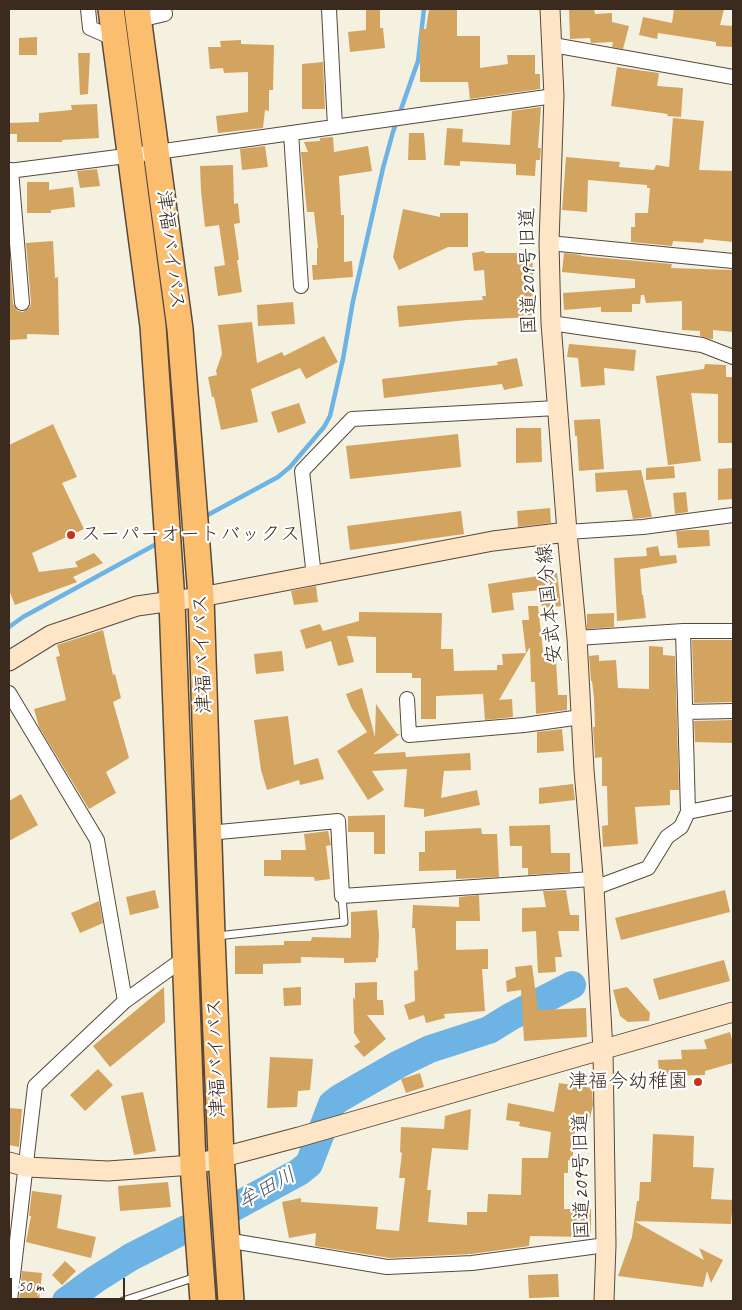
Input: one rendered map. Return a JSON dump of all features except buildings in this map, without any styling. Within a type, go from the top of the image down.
[{"type":"highway","name":"津福バイパス","points":[[111,9],[153,326],[172,601],[193,1165],[203,1301]]},
{"type":"highway","name":"津福バイパス","points":[[138,14],[180,329],[201,597],[221,1156],[231,1301]]},
{"type":"street","points":[[88,9],[90,28],[115,39]]},
{"type":"street","points":[[138,14],[165,14],[164,9]]},
{"type":"street","points":[[329,9],[335,127]]},
{"type":"street","name":"国道209号旧道","points":[[550,9],[554,96],[549,243],[551,323],[567,532]]},
{"type":"street","points":[[553,45],[733,77]]},
{"type":"street","points":[[22,303],[10,170],[130,156],[554,96]]},
{"type":"street","points":[[291,133],[301,286]]},
{"type":"street","points":[[549,243],[733,262]]},
{"type":"street","points":[[551,323],[702,345],[733,357]]},
{"type":"street","points":[[314,576],[302,471],[352,419],[557,408]]},
{"type":"street","points":[[567,532],[643,527],[733,514]]},
{"type":"street","name":"安武本国分線","points":[[9,661],[51,635],[137,606],[201,597],[493,541],[567,532],[577,638],[603,1051]]},
{"type":"street","points":[[208,833],[338,821],[342,896],[593,884],[648,868],[667,837],[681,827],[688,812],[683,631]]},
{"type":"street","points":[[577,638],[683,631],[733,631]]},
{"type":"street","points":[[9,693],[98,840],[125,1001]]},
{"type":"street","points":[[407,699],[410,735],[524,725],[581,717]]},
{"type":"street","points":[[685,712],[733,711]]},
{"type":"street","points":[[688,812],[733,803]]},
{"type":"street","points":[[10,1295],[18,1164],[35,1086],[125,1001],[186,957]]},
{"type":"street","points":[[18,1164],[108,1172],[193,1165],[603,1051],[733,1012]]},
{"type":"street","name":"国道209号旧道","points":[[603,1051],[606,1245],[604,1301]]},
{"type":"street","points":[[226,1240],[387,1267],[472,1263],[606,1245]]},
{"type":"lane","points":[[212,936],[344,922],[342,896]]},
{"type":"lane","points":[[123,1301],[200,1276]]},
{"type":"waterway","points":[[204,517],[278,477],[290,467],[324,427],[330,416],[343,359],[353,301],[383,168],[393,132],[418,61],[424,9]]},
{"type":"waterway","points":[[9,627],[23,617],[160,542]]},
{"type":"waterway","name":"牟田川","points":[[66,1301],[131,1257],[182,1231],[220,1215],[299,1172],[309,1164],[332,1104],[340,1098],[399,1064],[430,1049],[489,1030],[572,985]]},
{"type":"place","name":"スーパーオートバックス","points":[[71,535]]},
{"type":"place","name":"津福今幼稚園","points":[[698,1082]]}]
